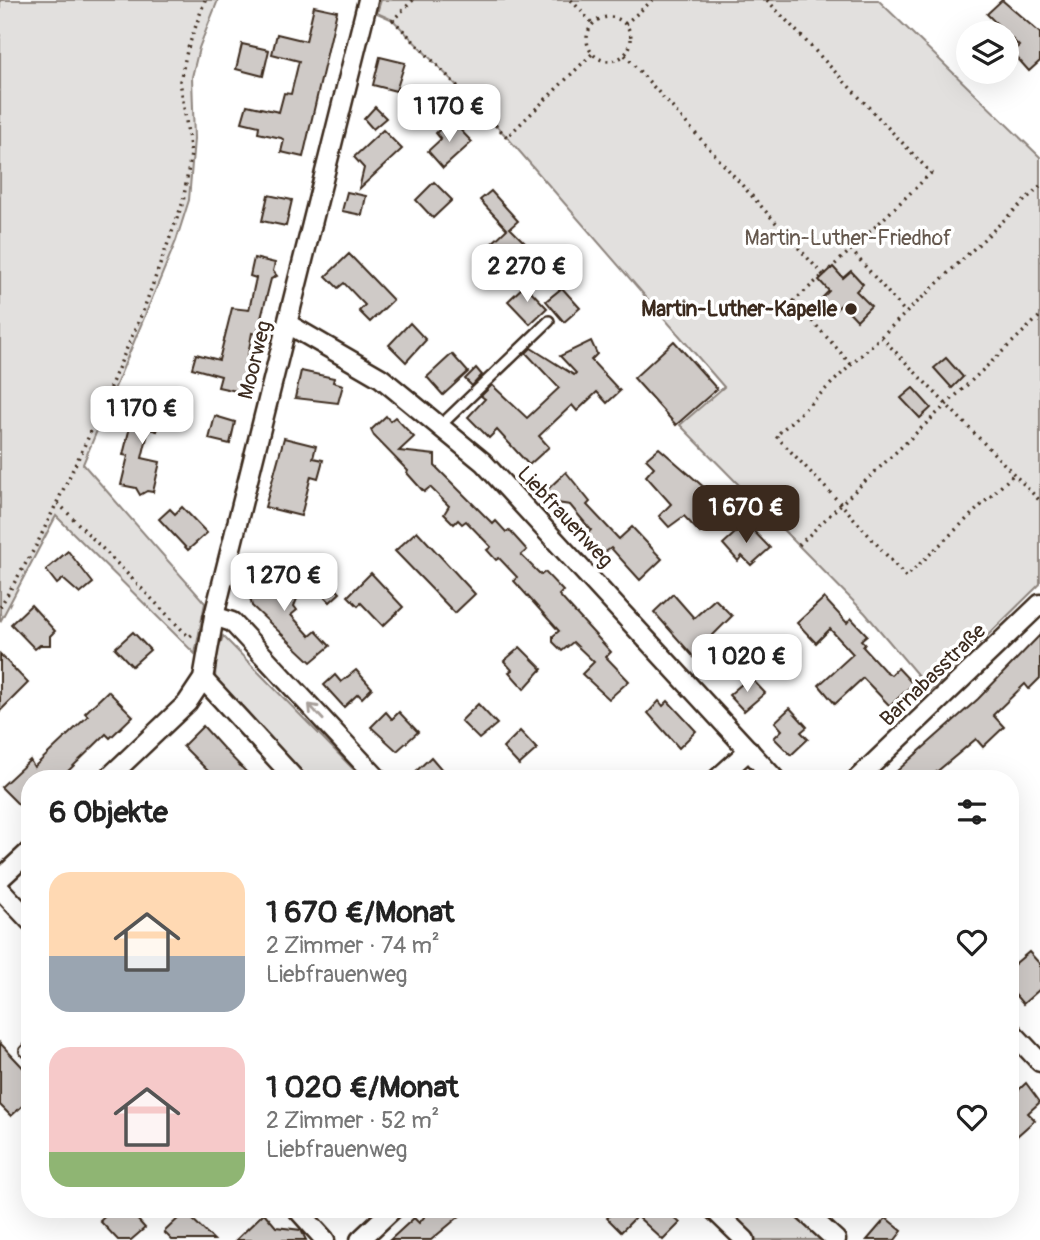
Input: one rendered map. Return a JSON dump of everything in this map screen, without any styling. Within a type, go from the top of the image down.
[{"type":"street","name":"Moorweg","points":[[117,770],[187,704],[203,679],[214,616],[368,0]]},
{"type":"street","name":"Liebfrauenweg","points":[[288,324],[381,378],[486,465],[767,770]]},
{"type":"street","name":"Barnabasstraße","points":[[866,770],[1040,604]]},
{"type":"street","points":[[214,616],[232,622],[370,770]]},
{"type":"street","points":[[203,679],[287,770]]},
{"type":"street","points":[[727,770],[749,750]]},
{"type":"street","points":[[0,879],[21,859]]},
{"type":"street","points":[[0,890],[21,912]]},
{"type":"street","points":[[1019,1040],[1040,1062]]},
{"type":"street","points":[[305,1218],[325,1240]]},
{"type":"street","points":[[360,1240],[383,1218]]},
{"type":"street","points":[[723,1218],[746,1240]]},
{"type":"street","points":[[812,1218],[836,1240]]},
{"type":"lane","points":[[441,425],[550,321]]},
{"type":"path","points":[[0,607],[58,503],[143,311],[183,202],[191,154],[180,81],[187,51],[205,0]]},
{"type":"path","points":[[413,0],[393,20],[506,137],[592,54]]},
{"type":"path","points":[[571,0],[593,24]]},
{"type":"path","points":[[625,24],[653,0]]},
{"type":"path","points":[[767,0],[931,173],[794,301],[852,364]]},
{"type":"path","points":[[613,18],[625,24],[631,36],[625,54],[612,61],[592,54],[587,42],[593,24],[613,18]]},
{"type":"path","points":[[625,54],[823,275]]},
{"type":"path","points":[[1014,474],[906,577],[776,436],[1040,186]]},
{"type":"path","points":[[850,250],[906,313]]},
{"type":"path","points":[[799,545],[1040,316]]},
{"type":"path","points":[[881,337],[1040,501]]},
{"type":"path","points":[[58,503],[189,636],[214,616]]},
{"type":"green space","points":[[0,0],[218,0],[199,48],[192,77],[194,139],[189,200],[176,241],[83,464],[205,603],[195,654],[56,516],[0,622]]},
{"type":"green space","name":"Martin-Luther-Friedhof","points":[[381,0],[878,0],[956,76],[956,84],[965,84],[1040,157],[1040,584],[931,691],[865,613],[680,425],[724,387],[507,137],[393,20],[377,13]]},
{"type":"green space","points":[[223,636],[354,770],[298,770],[215,679],[216,657]]},
{"type":"green space","points":[[730,1218],[802,1218],[826,1240],[753,1240]]},
{"type":"building","points":[[1002,0],[1040,33],[1040,61],[1029,71],[1019,60],[1019,21],[994,21],[987,14]]},
{"type":"building","points":[[314,6],[337,11],[303,157],[281,152],[284,140],[258,133],[259,126],[242,122],[247,105],[279,112],[284,93],[291,94],[299,61],[272,54],[277,34],[306,41]]},
{"type":"building","points":[[242,44],[269,50],[263,76],[236,69]]},
{"type":"building","points":[[380,57],[405,63],[396,91],[373,85]]},
{"type":"building","points":[[375,107],[386,118],[373,129],[364,119]]},
{"type":"building","points":[[450,119],[472,142],[443,168],[428,151],[441,139],[436,133]]},
{"type":"building","points":[[383,130],[402,149],[359,189],[364,168],[354,157]]},
{"type":"building","points":[[434,182],[452,200],[433,218],[416,200]]},
{"type":"building","points":[[491,191],[518,221],[510,228],[531,249],[511,269],[489,246],[507,229],[480,200]]},
{"type":"building","points":[[347,192],[366,196],[362,215],[342,211]]},
{"type":"building","points":[[268,195],[292,200],[286,226],[262,221]]},
{"type":"building","points":[[349,254],[393,300],[370,322],[359,311],[365,305],[344,283],[338,288],[326,276]]},
{"type":"building","points":[[254,258],[275,263],[273,271],[277,276],[271,279],[257,334],[252,333],[241,392],[218,387],[221,376],[192,368],[196,354],[219,360],[232,308],[249,310],[256,278],[250,276]]},
{"type":"building","points":[[833,267],[843,278],[851,271],[863,284],[856,291],[871,306],[857,320],[842,304],[834,311],[822,298],[829,291],[819,280]]},
{"type":"building","points":[[525,285],[547,308],[530,324],[508,301]]},
{"type":"building","points":[[562,288],[580,308],[564,322],[546,301]]},
{"type":"building","points":[[410,323],[426,340],[406,362],[389,345]]},
{"type":"building","points":[[591,341],[597,354],[591,360],[620,391],[607,403],[597,392],[577,411],[572,405],[539,436],[549,447],[529,465],[497,430],[489,438],[468,417],[485,399],[481,396],[492,385],[527,418],[559,388],[526,353],[531,348],[574,375],[576,373],[560,356]]},
{"type":"building","points":[[674,341],[717,389],[676,425],[634,378]]},
{"type":"building","points":[[452,354],[468,372],[443,395],[427,377]]},
{"type":"building","points":[[946,358],[963,377],[952,388],[934,368]]},
{"type":"building","points":[[476,368],[482,375],[472,386],[465,379]]},
{"type":"building","points":[[301,371],[334,378],[333,382],[343,385],[338,403],[295,398]]},
{"type":"building","points":[[913,388],[931,408],[920,418],[901,398]]},
{"type":"building","points":[[138,395],[164,401],[157,431],[149,429],[142,458],[160,462],[153,492],[147,491],[140,495],[136,488],[121,485],[128,456],[123,455]]},
{"type":"building","points":[[215,416],[235,422],[230,444],[209,439]]},
{"type":"building","points":[[386,416],[390,421],[395,417],[414,437],[399,451],[435,455],[435,466],[493,524],[496,521],[506,532],[509,530],[527,550],[521,555],[541,575],[545,572],[563,591],[559,595],[611,652],[606,657],[629,681],[609,699],[582,674],[594,662],[573,642],[562,651],[553,642],[553,636],[559,631],[514,581],[517,577],[487,550],[491,547],[466,521],[462,524],[458,520],[454,524],[444,514],[449,506],[430,487],[424,492],[374,436],[371,430]]},
{"type":"building","points":[[284,438],[316,446],[313,458],[323,460],[318,478],[311,476],[301,516],[265,507]]},
{"type":"building","points":[[659,448],[722,503],[710,513],[715,519],[700,533],[684,516],[669,527],[659,516],[671,504],[646,476],[654,467],[646,459]]},
{"type":"building","points":[[566,472],[590,502],[587,505],[619,539],[632,527],[662,559],[640,580],[611,548],[600,556],[583,538],[591,530],[570,505],[557,503],[548,489]]},
{"type":"building","points":[[182,507],[207,533],[188,550],[159,519],[170,509],[175,514]]},
{"type":"building","points":[[746,523],[770,548],[751,565],[742,556],[738,561],[723,544]]},
{"type":"building","points":[[417,531],[475,594],[455,613],[395,551]]},
{"type":"building","points":[[68,551],[93,583],[80,594],[63,579],[57,584],[46,570]]},
{"type":"building","points":[[273,568],[299,594],[294,606],[297,610],[291,615],[310,636],[316,631],[330,646],[311,662],[252,606],[249,593],[254,579]]},
{"type":"building","points":[[371,573],[403,607],[383,626],[361,603],[358,606],[348,596]]},
{"type":"building","points":[[329,581],[340,593],[330,602],[319,591]]},
{"type":"building","points":[[673,594],[694,618],[715,599],[732,616],[712,636],[726,652],[706,671],[654,612]]},
{"type":"building","points":[[824,598],[847,623],[851,618],[867,635],[861,640],[865,644],[863,647],[884,670],[891,675],[898,668],[913,684],[890,706],[863,678],[835,704],[819,685],[853,654],[830,629],[816,643],[797,623]]},
{"type":"building","points":[[31,605],[55,631],[50,636],[50,645],[40,645],[35,649],[11,624]]},
{"type":"building","points":[[133,632],[150,650],[132,666],[115,648]]},
{"type":"building","points":[[1040,635],[1040,678],[1029,689],[1025,684],[993,715],[1004,727],[983,747],[976,739],[939,770],[898,770],[978,699]]},
{"type":"building","points":[[520,647],[542,669],[524,689],[509,672],[512,670],[504,661]]},
{"type":"building","points":[[0,654],[28,683],[0,711]]},
{"type":"building","points":[[356,670],[372,688],[362,698],[358,694],[344,707],[324,685],[335,675],[341,682]]},
{"type":"building","points":[[750,677],[765,693],[744,711],[729,695]]},
{"type":"building","points":[[108,691],[133,716],[110,738],[106,734],[69,770],[21,770],[21,807],[1,787],[30,760],[34,767],[88,716],[85,713]]},
{"type":"building","points":[[659,701],[663,706],[668,701],[696,731],[679,748],[648,713]]},
{"type":"building","points":[[478,704],[497,724],[479,739],[461,721]]},
{"type":"building","points":[[790,708],[807,727],[801,732],[808,739],[791,755],[774,738],[782,730],[775,722]]},
{"type":"building","points":[[386,712],[392,719],[399,712],[418,732],[397,751],[371,727]]},
{"type":"building","points":[[203,726],[244,770],[207,770],[183,746]]},
{"type":"building","points":[[520,731],[537,749],[519,765],[503,748]]},
{"type":"building","points":[[431,757],[442,770],[417,770]]},
{"type":"building","points":[[1029,952],[1040,964],[1040,989],[1023,1004],[1019,999],[1019,960]]},
{"type":"building","points":[[0,1043],[21,1065],[21,1107],[11,1116],[0,1105]]},
{"type":"building","points":[[1026,1083],[1040,1102],[1028,1113],[1035,1120],[1019,1134],[1019,1090]]},
{"type":"building","points":[[103,1218],[136,1218],[145,1228],[131,1240],[118,1240],[100,1221]]},
{"type":"building","points":[[179,1218],[191,1218],[214,1240],[172,1240],[164,1232]]},
{"type":"building","points":[[259,1218],[268,1218],[276,1227],[301,1230],[306,1240],[236,1240]]},
{"type":"building","points":[[414,1218],[419,1223],[423,1218],[457,1218],[431,1240],[390,1240]]},
{"type":"building","points":[[607,1218],[635,1218],[621,1232]]},
{"type":"building","points":[[639,1218],[675,1218],[680,1223],[663,1240]]},
{"type":"building","points":[[886,1218],[902,1231],[895,1240],[867,1240]]},
{"type":"place","name":"Martin-Luther-Kapelle","points":[[851,309]]}]
